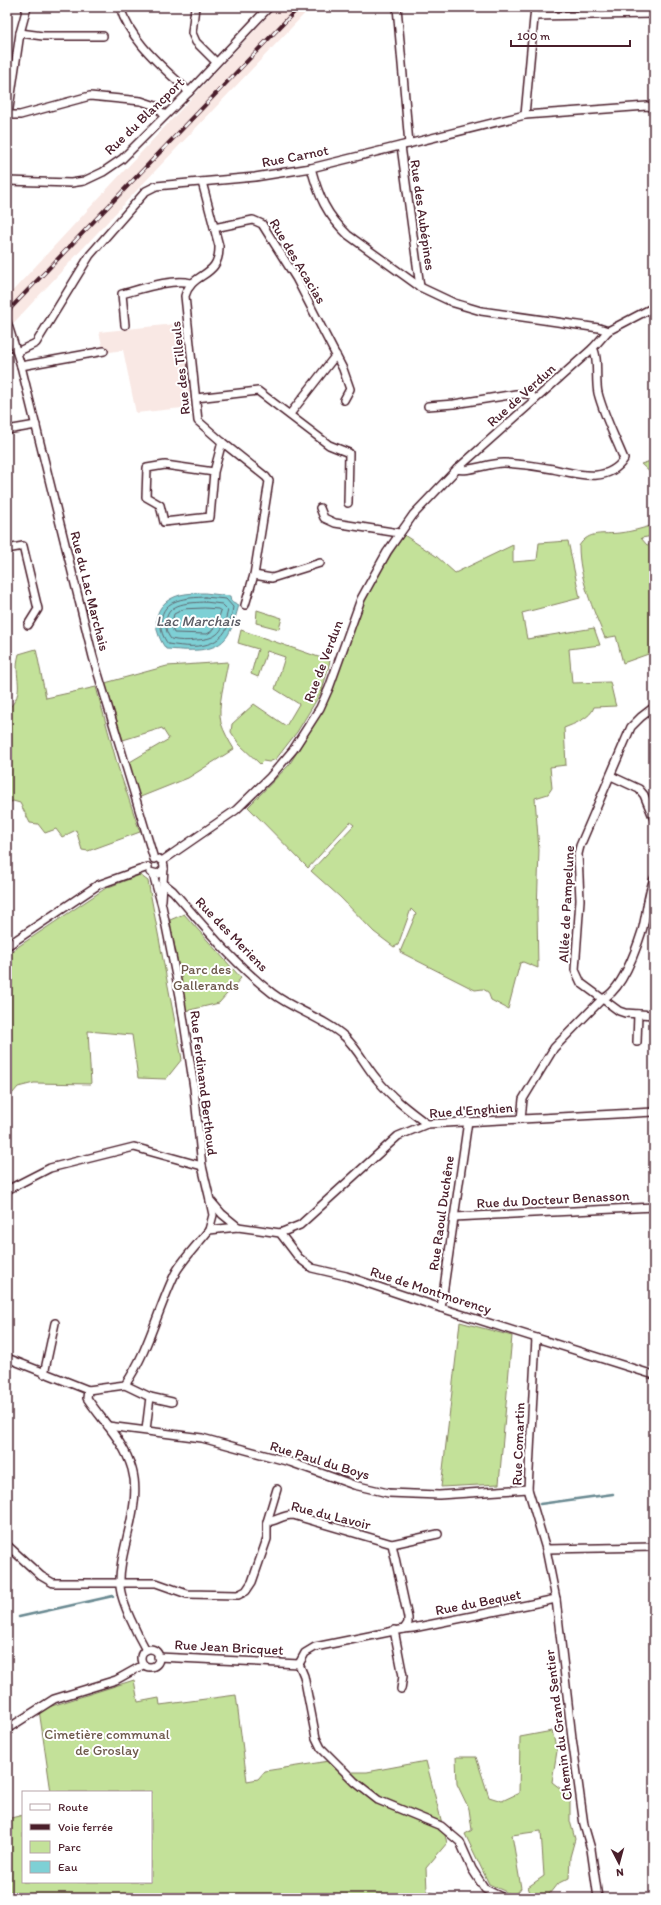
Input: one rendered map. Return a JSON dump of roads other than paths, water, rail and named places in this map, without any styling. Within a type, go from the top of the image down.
[{"type":"street","points":[[26,7],[20,33],[8,116],[20,115],[90,96],[142,101],[156,106],[164,115]]},
{"type":"street","points":[[120,7],[129,26],[139,41],[189,92]]},
{"type":"street","points":[[195,7],[192,33],[196,42],[216,62]]},
{"type":"street","name":"Rue du Blancport","points":[[7,181],[71,183],[84,181],[103,172],[122,159],[164,115],[189,92],[268,7]]},
{"type":"street","name":"Rue des Aubépines","points":[[397,7],[409,144]]},
{"type":"street","points":[[525,115],[535,7]]},
{"type":"street","points":[[535,16],[654,14]]},
{"type":"street","points":[[20,33],[49,37],[104,36]]},
{"type":"street","name":"Rue Carnot","points":[[17,352],[36,343],[90,255],[146,191],[156,186],[254,177],[311,168],[525,115],[647,106],[654,108]]},
{"type":"street","name":"Rue des Aubépines","points":[[401,146],[420,287]]},
{"type":"street","points":[[311,168],[320,199],[336,224],[348,235],[420,287],[454,303],[480,311],[599,328],[608,331]]},
{"type":"street","points":[[125,325],[122,294],[152,286],[185,281],[191,283],[208,273],[217,262],[219,246],[202,182]]},
{"type":"street","name":"Rue des Acacias","points":[[214,228],[253,220],[262,224],[296,278],[336,355],[350,389],[344,400]]},
{"type":"street","name":"Rue des Tilleuls","points":[[191,283],[185,296],[198,421],[222,442],[266,476],[269,481],[254,575],[245,605]]},
{"type":"street","name":"Rue de Verdun","points":[[162,862],[236,810],[270,777],[293,750],[320,708],[329,688],[361,599],[399,533],[430,496],[457,469],[593,348],[608,331],[654,307]]},
{"type":"street","name":"Rue du Lac Marchais","points":[[8,325],[21,366],[93,657],[154,859]]},
{"type":"street","points":[[457,469],[462,471],[486,464],[505,463],[532,466],[585,476],[602,474],[620,466],[624,459],[604,414],[598,391],[595,372],[596,354],[593,348]]},
{"type":"street","points":[[21,366],[104,351]]},
{"type":"street","points":[[290,414],[336,355]]},
{"type":"street","points":[[196,398],[258,390],[329,445],[348,453],[348,503]]},
{"type":"street","points":[[428,406],[454,404],[516,394],[529,394],[536,399]]},
{"type":"street","points":[[7,430],[36,425]]},
{"type":"street","points":[[214,472],[165,465],[147,468],[146,497],[160,504],[164,522],[210,517],[214,472],[222,442]]},
{"type":"street","points":[[320,508],[324,518],[335,523],[399,533]]},
{"type":"street","points":[[7,549],[23,546],[38,609],[28,625]]},
{"type":"street","points":[[254,575],[272,578],[320,563]]},
{"type":"street","name":"Allée de Pampelune","points":[[654,707],[631,727],[583,836],[578,854],[580,900],[575,970],[580,983],[625,1013],[654,1015]]},
{"type":"street","points":[[610,776],[639,789],[644,795],[654,819]]},
{"type":"street","points":[[7,946],[98,885],[148,867],[150,862],[154,859],[162,862],[164,869],[160,873],[153,874],[148,867]]},
{"type":"street","name":"Rue Ferdinand Berthoud","points":[[162,906],[164,869]]},
{"type":"street","name":"Rue Ferdinand Berthoud","points":[[153,874],[162,906],[180,996],[202,1166],[210,1200],[222,1214],[238,1227]]},
{"type":"street","points":[[521,1119],[523,1098],[554,1048],[602,999],[609,996],[622,979],[642,931],[654,879]]},
{"type":"street","name":"Rue des Meriens","points":[[164,883],[173,891],[231,957],[273,994],[332,1027],[346,1038],[394,1100],[427,1124]]},
{"type":"street","points":[[637,1042],[638,1014]]},
{"type":"street","name":"Rue d'Enghien","points":[[280,1233],[300,1225],[398,1136],[427,1124],[654,1112]]},
{"type":"street","name":"Rue Raoul Duchêne","points":[[441,1308],[468,1121]]},
{"type":"street","points":[[7,1190],[50,1168],[134,1147],[202,1166]]},
{"type":"street","points":[[125,1385],[136,1370],[162,1309],[174,1274],[210,1230],[213,1215],[210,1200]]},
{"type":"street","name":"Rue du Docteur Benasson","points":[[454,1217],[654,1207]]},
{"type":"street","points":[[210,1230],[238,1227],[280,1233]]},
{"type":"street","name":"Rue de Montmorency","points":[[280,1233],[299,1258],[312,1268],[346,1276],[441,1308],[654,1375]]},
{"type":"street","points":[[44,1374],[55,1323]]},
{"type":"street","name":"Rue Comartin","points":[[536,1338],[528,1489],[546,1549]]},
{"type":"street","points":[[7,1358],[44,1374],[88,1390],[125,1385],[150,1397],[172,1402]]},
{"type":"street","points":[[88,1390],[87,1398],[118,1437],[132,1470],[134,1485],[132,1516],[120,1590],[146,1650]]},
{"type":"street","points":[[146,1430],[150,1397]]},
{"type":"street","name":"Rue Paul du Boys","points":[[108,1426],[202,1438],[290,1462],[354,1485],[388,1493],[439,1495],[528,1489]]},
{"type":"street","points":[[7,1545],[41,1576],[52,1583],[156,1583],[187,1594],[238,1595],[246,1591],[252,1582],[267,1539],[267,1522],[277,1489]]},
{"type":"street","name":"Rue du Lavoir","points":[[267,1522],[274,1521],[283,1515],[293,1515],[392,1544]]},
{"type":"street","points":[[438,1534],[392,1544],[408,1618],[408,1623],[404,1629],[315,1647],[305,1653],[299,1664],[304,1676],[316,1738],[321,1748],[340,1768],[378,1800],[441,1826],[460,1842],[472,1869],[485,1889],[503,1898]]},
{"type":"street","points":[[546,1549],[654,1547]]},
{"type":"street","name":"Chemin du Grand Sentier","points":[[546,1549],[556,1599],[572,1738],[584,1825],[591,1849],[598,1898]]},
{"type":"street","name":"Rue du Bequet","points":[[404,1629],[556,1599]]},
{"type":"street","points":[[394,1630],[403,1676],[401,1689]]},
{"type":"street","points":[[7,1729],[54,1699],[116,1680],[143,1665],[148,1667],[153,1666],[157,1662],[158,1657],[154,1651],[146,1650]]},
{"type":"street","points":[[143,1665],[141,1657],[146,1650]]},
{"type":"street","name":"Rue Jean Bricquet","points":[[158,1657],[299,1664]]},
{"type":"water","name":"Lac Marchais","points":[[189,593],[230,596],[231,601],[239,605],[233,625],[228,635],[216,646],[200,650],[166,649],[161,641],[156,625],[159,610],[171,599],[180,595]]},
{"type":"waterway","points":[[540,1504],[613,1494]]},
{"type":"waterway","points":[[19,1617],[113,1596]]},
{"type":"railway","points":[[7,312],[299,7]]},
{"type":"park label","name":"Parc des Gallerands","points":[[206,978]]},
{"type":"park label","name":"Cimetière communal de Groslay","points":[[107,1742]]}]
